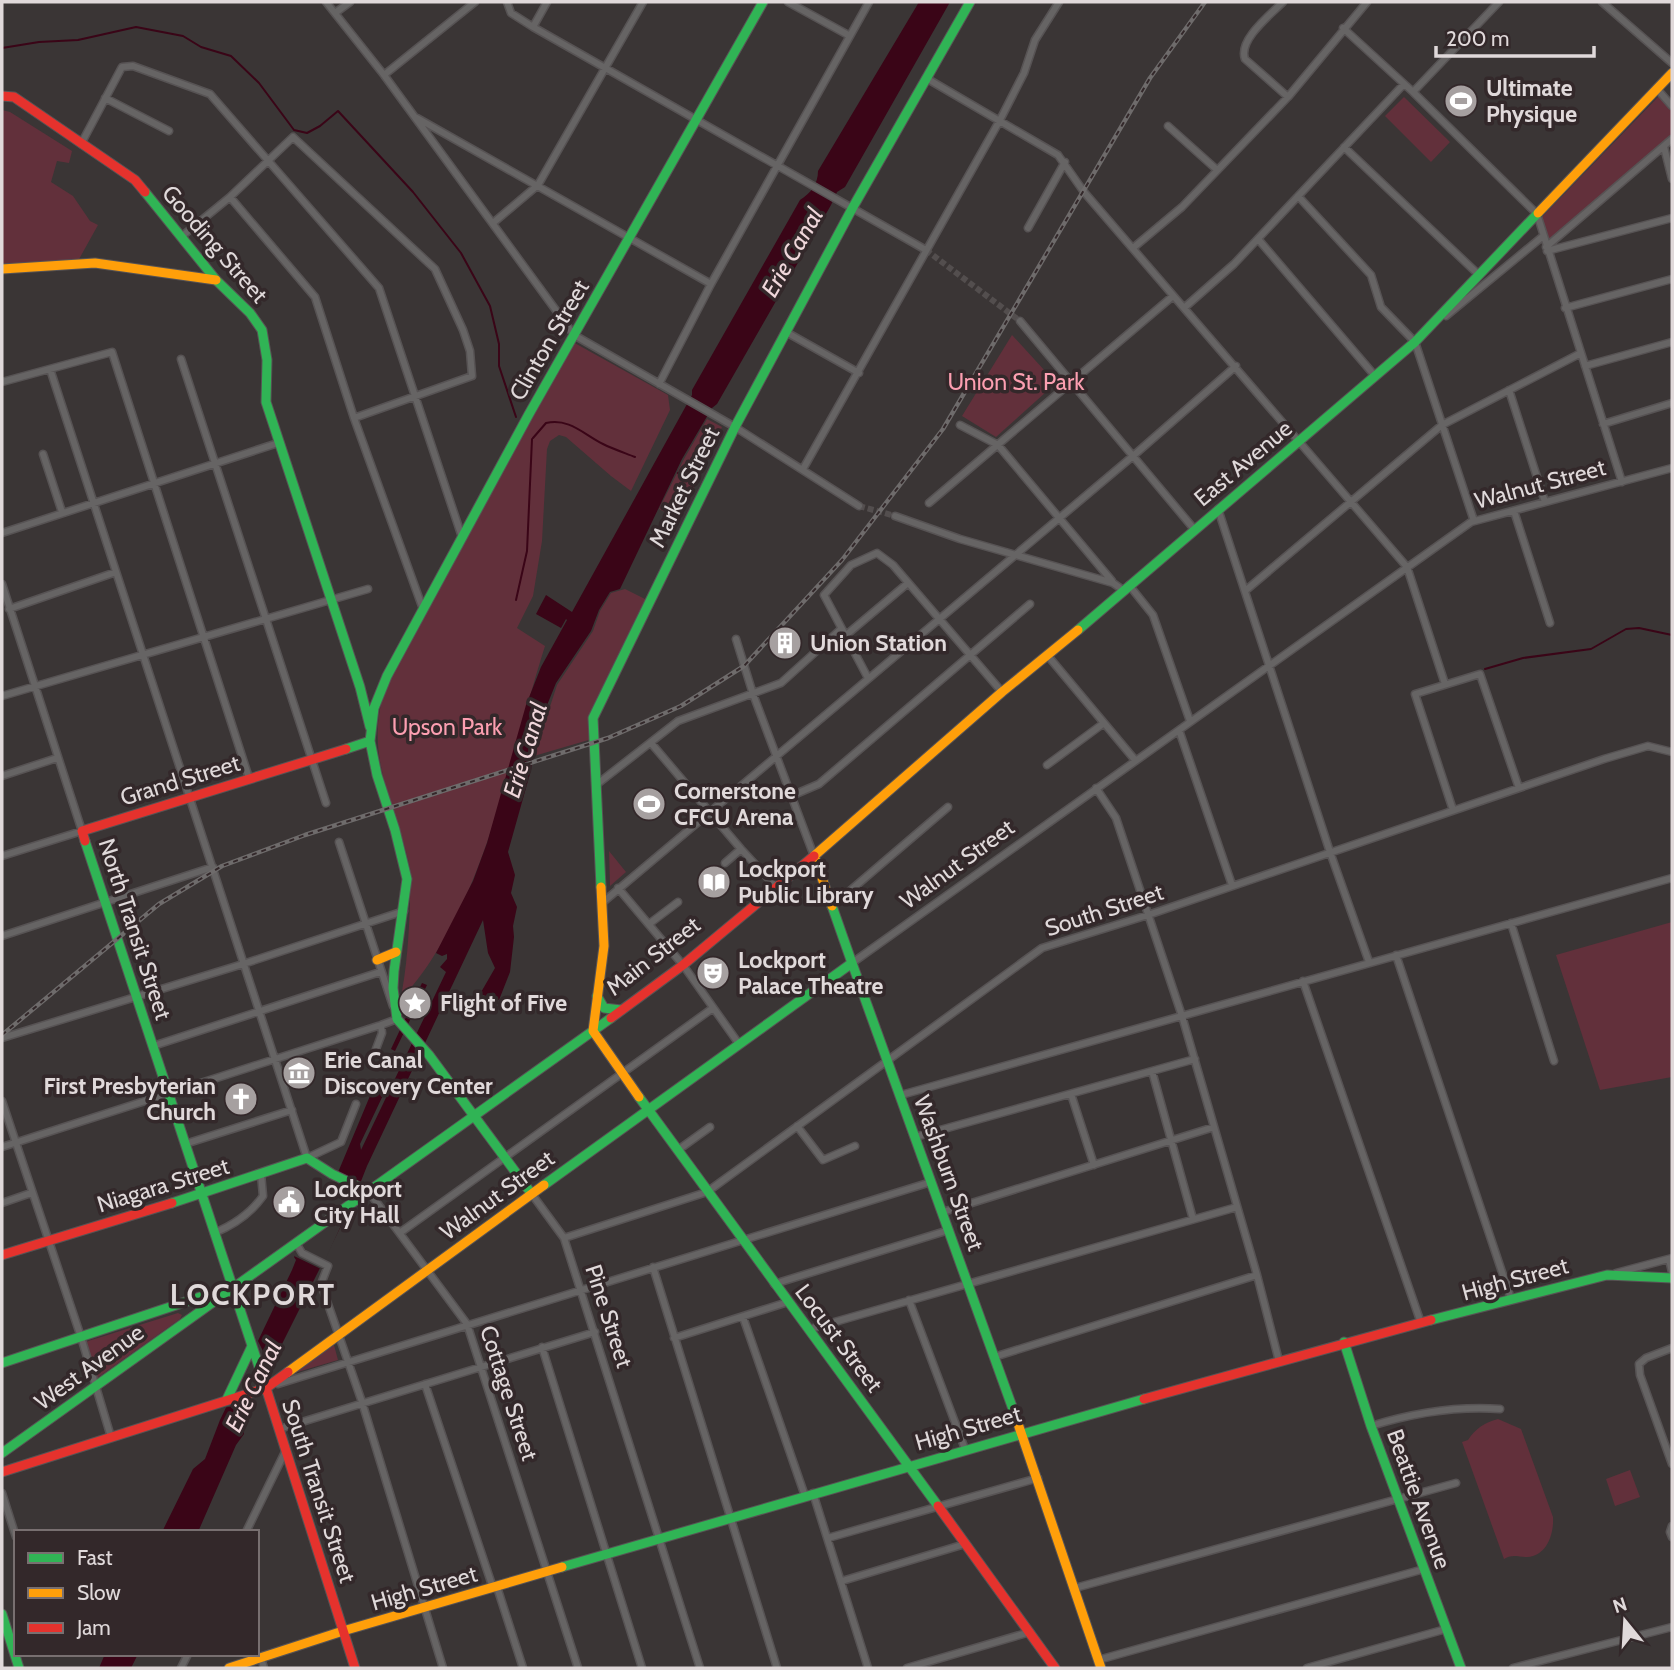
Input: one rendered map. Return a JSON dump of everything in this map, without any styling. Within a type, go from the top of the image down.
[{"type":"main road","name":"Clinton Street","points":[[376,701],[462,537],[763,2]]},
{"type":"main road","name":"Market Street","points":[[593,1028],[604,946],[593,718],[735,427],[853,207],[970,2]]},
{"type":"main road","name":"East Avenue","points":[[814,856],[1002,692],[1048,656],[1194,528],[1415,342],[1672,73]]},
{"type":"main road","name":"Gooding Street","points":[[2,96],[14,97],[135,180],[216,280],[250,313],[262,330],[267,360],[266,402],[360,687],[370,729]]},
{"type":"main road","points":[[2,269],[95,263],[216,280]]},
{"type":"main road","name":"Gooding Street","points":[[360,687],[369,701],[376,701],[370,741],[407,879],[393,988],[397,1019]]},
{"type":"main road","name":"Grand Street","points":[[82,831],[370,741]]},
{"type":"main road","name":"North Transit Street","points":[[82,831],[232,1287]]},
{"type":"main road","name":"Main Street","points":[[232,1287],[682,963],[814,856]]},
{"type":"main road","name":"Washburn Street","points":[[814,856],[1038,1478],[1100,1664]]},
{"type":"main road","points":[[377,960],[396,952]]},
{"type":"main road","name":"Walnut Street","points":[[2,1472],[264,1387],[340,1335],[427,1269],[852,963]]},
{"type":"main road","points":[[597,996],[604,1007],[618,1010]]},
{"type":"main road","name":"Pine Street","points":[[397,1019],[429,1055],[531,1194]]},
{"type":"main road","name":"Locust Street","points":[[593,1028],[707,1192],[810,1329],[1055,1668]]},
{"type":"main road","name":"Niagara Street","points":[[2,1255],[307,1158]]},
{"type":"main road","name":"Cottage Street","points":[[307,1158],[360,1194]]},
{"type":"main road","name":"High Street","points":[[229,1668],[809,1494],[1344,1342],[1607,1275],[1672,1278]]},
{"type":"main road","points":[[2,1363],[232,1287]]},
{"type":"main road","name":"South Transit Street","points":[[232,1287],[355,1668]]},
{"type":"main road","name":"West Avenue","points":[[2,1453],[232,1287]]},
{"type":"main road","name":"Beattie Avenue","points":[[1344,1342],[1371,1426],[1461,1668]]},
{"type":"main road","points":[[224,1400],[251,1343]]},
{"type":"main road","points":[[2,1614],[6,1638],[19,1668]]},
{"type":"street","points":[[326,2],[384,75],[574,335],[735,427],[859,506]]},
{"type":"street","points":[[335,13],[350,2]]},
{"type":"street","points":[[384,75],[475,2]]},
{"type":"street","points":[[507,2],[511,13],[533,27],[926,250]]},
{"type":"street","points":[[533,27],[547,2]]},
{"type":"street","points":[[493,223],[538,185],[643,2]]},
{"type":"street","points":[[788,2],[850,36]]},
{"type":"street","points":[[659,384],[711,284],[869,2]]},
{"type":"street","points":[[803,469],[1000,120],[1024,73],[1035,40],[1059,2]]},
{"type":"street","points":[[1283,2],[1245,43],[1242,52],[1245,59],[1288,97]]},
{"type":"street","points":[[1133,248],[1182,207],[1288,97],[1367,2]]},
{"type":"street","points":[[1413,92],[1499,2]]},
{"type":"street","points":[[1602,2],[1672,63]]},
{"type":"street","points":[[1343,28],[1413,92],[1537,215],[1622,482]]},
{"type":"street","points":[[81,144],[122,67],[133,66],[210,94],[379,288],[462,537]]},
{"type":"street","points":[[926,78],[1058,155],[1065,162],[1084,192],[1407,567],[1445,684]]},
{"type":"street","points":[[1184,308],[1234,264],[1404,84]]},
{"type":"street","points":[[1658,90],[1672,106]]},
{"type":"street","points":[[105,98],[169,131]]},
{"type":"street","points":[[414,116],[711,284]]},
{"type":"street","points":[[1168,126],[1216,169]]},
{"type":"street","points":[[181,237],[230,197],[293,137],[435,269],[463,330],[470,351],[472,376],[354,418]]},
{"type":"street","points":[[1546,249],[1672,139]]},
{"type":"street","points":[[1344,147],[1479,275]]},
{"type":"street","points":[[1664,147],[1672,179]]},
{"type":"street","points":[[1028,228],[1065,162]]},
{"type":"street","points":[[1298,196],[1371,275],[1381,307],[1415,342],[1474,522]]},
{"type":"street","points":[[230,197],[315,297],[354,418],[423,611]]},
{"type":"street","points":[[1546,249],[1672,218]]},
{"type":"street","points":[[1415,342],[1542,237]]},
{"type":"street","points":[[1258,239],[1375,376]]},
{"type":"street","points":[[1565,308],[1672,279]]},
{"type":"street","points":[[929,503],[1173,296]]},
{"type":"street","points":[[1020,321],[1194,528]]},
{"type":"street","points":[[786,332],[859,373]]},
{"type":"street","points":[[1585,366],[1672,342]]},
{"type":"street","points":[[2,382],[112,352],[249,778]]},
{"type":"street","points":[[1245,591],[1442,425],[1581,353]]},
{"type":"street","points":[[181,359],[326,803]]},
{"type":"street","points":[[602,902],[1133,456],[1236,366]]},
{"type":"street","points":[[50,369],[307,1158],[340,1144],[356,1104]]},
{"type":"street","points":[[1509,390],[1545,502]]},
{"type":"street","points":[[1603,424],[1672,403]]},
{"type":"street","points":[[960,425],[998,445],[1113,583]]},
{"type":"street","points":[[2,533],[278,443]]},
{"type":"street","points":[[43,454],[62,512]]},
{"type":"street","name":"Walnut Street","points":[[852,963],[1474,522],[1672,468]]},
{"type":"street","points":[[1218,509],[1330,852],[1369,962]]},
{"type":"street","points":[[1514,511],[1550,624]]},
{"type":"street","points":[[895,516],[960,539],[1126,587],[1153,615],[1190,721]]},
{"type":"street","points":[[868,678],[824,595],[851,565],[877,553],[893,565],[1002,692]]},
{"type":"street","points":[[9,609],[116,572]]},
{"type":"street","points":[[596,785],[678,721],[781,683],[908,583]]},
{"type":"street","name":"North Transit Street","points":[[2,584],[82,831]]},
{"type":"street","points":[[2,696],[368,589]]},
{"type":"street","points":[[790,796],[819,784],[1030,604]]},
{"type":"street","name":"Washburn Street","points":[[736,639],[753,694],[814,856]]},
{"type":"street","points":[[1048,656],[1135,760]]},
{"type":"street","points":[[1453,810],[1415,694],[1445,684],[1480,674],[1519,788]]},
{"type":"street","points":[[1047,765],[1104,723]]},
{"type":"street","points":[[1179,730],[1232,885]]},
{"type":"street","points":[[651,743],[775,885]]},
{"type":"street","name":"South Street","points":[[564,1238],[707,1192],[1042,948],[1148,915],[1647,746],[1672,752]]},
{"type":"street","points":[[2,776],[57,758]]},
{"type":"street","points":[[1096,788],[1116,818],[1182,1016],[1279,1361]]},
{"type":"street","points":[[831,907],[948,807]]},
{"type":"street","name":"Grand Street","points":[[2,856],[82,831]]},
{"type":"street","points":[[2,1147],[397,1019],[340,842]]},
{"type":"street","points":[[725,863],[741,849]]},
{"type":"street","points":[[2,936],[213,867]]},
{"type":"street","points":[[901,1095],[1672,878]]},
{"type":"street","points":[[618,888],[682,963],[739,1044]]},
{"type":"street","points":[[649,924],[678,902]]},
{"type":"street","points":[[2,1038],[404,911]]},
{"type":"street","points":[[1511,923],[1554,1062]]},
{"type":"street","points":[[1395,955],[1511,1299]]},
{"type":"street","points":[[153,1046],[380,972]]},
{"type":"street","points":[[1303,981],[1421,1323]]},
{"type":"street","points":[[401,1232],[713,1007]]},
{"type":"street","points":[[376,1049],[382,1033],[381,1025]]},
{"type":"street","points":[[915,1137],[1195,1059]]},
{"type":"street","points":[[1152,1071],[1192,1219]]},
{"type":"street","points":[[1071,1094],[1094,1165]]},
{"type":"street","points":[[2,1101],[81,1337],[111,1437]]},
{"type":"street","points":[[185,1144],[292,1110]]},
{"type":"street","points":[[797,1126],[823,1160],[855,1146]]},
{"type":"street","points":[[678,1150],[710,1127]]},
{"type":"street","points":[[943,1212],[1214,1127]]},
{"type":"street","points":[[214,1233],[227,1228],[254,1209],[263,1196],[261,1174]]},
{"type":"street","points":[[264,1387],[932,1182]]},
{"type":"street","points":[[2,1203],[31,1193]]},
{"type":"street","name":"Cottage Street","points":[[360,1194],[401,1232],[467,1324],[578,1668]]},
{"type":"street","name":"Pine Street","points":[[531,1194],[564,1238],[700,1668]]},
{"type":"street","points":[[810,1329],[1237,1207]]},
{"type":"street","points":[[774,1284],[950,1230]]},
{"type":"street","points":[[298,1241],[302,1253],[328,1266],[322,1275],[321,1284],[362,1402],[443,1668]]},
{"type":"street","points":[[1607,1275],[1670,1258],[1672,1272]]},
{"type":"street","points":[[653,1267],[776,1668]]},
{"type":"street","points":[[994,1357],[1257,1275]]},
{"type":"street","points":[[909,1300],[965,1449]]},
{"type":"street","points":[[674,1338],[788,1302]]},
{"type":"street","points":[[743,1317],[828,1538],[868,1668]]},
{"type":"street","points":[[279,1429],[595,1332]]},
{"type":"street","points":[[542,1347],[642,1668]]},
{"type":"street","points":[[1672,1348],[1646,1358],[1639,1364],[1640,1375],[1672,1464]]},
{"type":"street","points":[[425,1384],[523,1668]]},
{"type":"street","points":[[1371,1426],[1434,1412],[1473,1408],[1500,1409]]},
{"type":"street","points":[[247,1530],[286,1451]]},
{"type":"street","points":[[828,1538],[1038,1478]]},
{"type":"street","points":[[1075,1588],[1456,1483]]},
{"type":"street","points":[[2,1493],[14,1531]]},
{"type":"street","points":[[1672,1526],[1672,1537]]},
{"type":"street","points":[[842,1581],[965,1544]]},
{"type":"street","points":[[1100,1664],[1424,1569]]},
{"type":"street","points":[[1513,1668],[1672,1627]]},
{"type":"street","points":[[1307,1668],[1446,1629]]},
{"type":"street","points":[[907,1668],[1030,1632]]},
{"type":"street","points":[[261,1658],[264,1668]]},
{"type":"green space","points":[[1659,96],[1672,111],[1672,135],[1549,241],[1541,218]]},
{"type":"green space","points":[[1404,97],[1450,142],[1431,162],[1385,116]]},
{"type":"green space","points":[[2,110],[10,112],[72,151],[69,163],[57,161],[51,182],[73,196],[90,221],[98,225],[78,261],[2,267]]},
{"type":"green space","name":"Union St. Park","points":[[1012,335],[1056,383],[996,437],[962,416]]},
{"type":"green space","name":"Upson Park","points":[[571,341],[668,395],[670,410],[631,491],[566,437],[559,435],[550,441],[547,449],[542,541],[533,596],[517,628],[545,646],[499,804],[472,883],[435,954],[400,1002],[407,951],[411,876],[379,757],[380,711],[386,686]]},
{"type":"green space","points":[[707,419],[722,427],[679,519],[659,509]]},
{"type":"green space","points":[[625,589],[649,601],[591,717],[592,739],[534,756],[557,685],[593,631],[600,611],[611,593]]},
{"type":"green space","points":[[609,851],[626,872],[610,886]]},
{"type":"green space","points":[[1672,922],[1672,1077],[1600,1090],[1556,955]]},
{"type":"green space","points":[[178,1313],[182,1315],[180,1319],[97,1378],[85,1342]]},
{"type":"green space","points":[[334,1345],[338,1360],[294,1373]]},
{"type":"green space","points":[[1498,1419],[1521,1429],[1553,1517],[1548,1543],[1534,1556],[1504,1559],[1462,1442],[1468,1440],[1481,1427]]},
{"type":"green space","points":[[1630,1470],[1640,1497],[1615,1506],[1606,1479]]},
{"type":"water","name":"Erie Canal","points":[[919,2],[950,2],[845,187],[837,192],[717,404],[682,459],[620,589],[610,592],[591,631],[556,683],[535,735],[531,770],[508,852],[515,875],[511,893],[517,907],[510,972],[499,1000],[480,994],[495,968],[488,953],[483,920],[367,1166],[352,1204],[278,1352],[244,1425],[244,1434],[236,1445],[199,1530],[163,1530],[193,1469],[205,1459],[220,1420],[292,1270],[296,1260],[294,1257],[339,1170],[375,1084],[377,1081],[381,1082],[380,1088],[385,1091],[360,1144],[361,1150],[446,972],[440,967],[447,959],[447,954],[442,956],[436,953],[473,881],[487,843],[526,705],[541,667],[567,620],[561,628],[536,614],[546,595],[572,612],[692,395],[692,390],[800,200],[813,188],[818,171]]},
{"type":"water","points":[[422,983],[427,985],[395,1051],[391,1049]]},
{"type":"water","points":[[104,1656],[137,1656],[131,1668],[99,1668]]},
{"type":"pier","points":[[335,1170],[361,1182],[321,1269],[294,1256]]},
{"type":"pier","points":[[256,1337],[272,1369],[256,1402],[223,1408]]},
{"type":"waterway","points":[[2,48],[78,40],[136,27],[183,36],[201,47],[231,56],[259,83],[294,130],[307,133],[338,111],[413,192],[461,253],[490,306],[499,344],[499,366],[516,417]]},
{"type":"waterway","points":[[533,438],[546,423],[562,423],[635,457]]},
{"type":"waterway","points":[[516,600],[527,551],[532,439]]},
{"type":"waterway","points":[[678,473],[684,475]]},
{"type":"waterway","points":[[1485,669],[1523,658],[1591,649],[1626,629],[1639,628],[1672,635]]},
{"type":"tunnel","points":[[926,250],[1020,321]]},
{"type":"tunnel","points":[[859,506],[895,516]]},
{"type":"railway","points":[[2,1035],[159,904],[222,866],[305,835],[608,738],[681,706],[744,666],[842,560],[943,429],[1150,78],[1205,2]]},
{"type":"traffic: fast","points":[[346,749],[370,741],[374,708],[387,676],[529,414],[763,2]]},
{"type":"traffic: fast","points":[[601,887],[593,718],[735,427],[853,207],[970,2]]},
{"type":"traffic: fast","points":[[145,192],[216,280],[250,313],[262,330],[267,360],[266,402],[360,687],[370,727]]},
{"type":"traffic: fast","points":[[1078,630],[1415,342],[1538,213]]},
{"type":"traffic: fast","points":[[370,741],[407,879],[394,971],[397,1019],[429,1055],[531,1193]]},
{"type":"traffic: fast","points":[[85,841],[266,1388]]},
{"type":"traffic: fast","points":[[544,1185],[852,963],[832,906]]},
{"type":"traffic: fast","points":[[852,963],[1014,1412]]},
{"type":"traffic: fast","points":[[597,996],[604,1008],[621,1010]]},
{"type":"traffic: fast","points":[[2,1453],[611,1018]]},
{"type":"traffic: fast","points":[[639,1097],[938,1506]]},
{"type":"traffic: fast","points":[[172,1203],[307,1158],[369,1192]]},
{"type":"traffic: fast","points":[[1431,1320],[1607,1275],[1672,1278]]},
{"type":"traffic: fast","points":[[2,1363],[227,1288]]},
{"type":"traffic: fast","points":[[1344,1342],[1371,1426],[1461,1668]]},
{"type":"traffic: fast","points":[[227,1399],[252,1346]]},
{"type":"traffic: fast","points":[[562,1567],[1144,1399]]},
{"type":"traffic: fast","points":[[2,1614],[14,1652]]},
{"type":"traffic: fast","points":[[15,1656],[19,1668]]},
{"type":"traffic: slow","points":[[1538,213],[1672,73]]},
{"type":"traffic: slow","points":[[2,269],[95,263],[216,280]]},
{"type":"traffic: slow","points":[[832,906],[814,856],[1002,692],[1078,630]]},
{"type":"traffic: slow","points":[[601,887],[604,946],[593,1031],[639,1097]]},
{"type":"traffic: slow","points":[[377,960],[396,952]]},
{"type":"traffic: slow","points":[[288,1372],[544,1185]]},
{"type":"traffic: slow","points":[[1014,1412],[1101,1668]]},
{"type":"traffic: slow","points":[[229,1668],[343,1631],[562,1567]]},
{"type":"traffic: jam","points":[[2,96],[14,97],[135,180],[145,192]]},
{"type":"traffic: jam","points":[[85,841],[82,831],[346,749]]},
{"type":"traffic: jam","points":[[611,1018],[683,965],[814,856]]},
{"type":"traffic: jam","points":[[2,1255],[172,1203]]},
{"type":"traffic: jam","points":[[1144,1399],[1431,1320]]},
{"type":"traffic: jam","points":[[2,1472],[266,1388],[288,1372]]},
{"type":"traffic: jam","points":[[266,1388],[355,1668]]},
{"type":"traffic: jam","points":[[938,1506],[1055,1668]]},
{"type":"place","name":"Ultimate Physique","points":[[1461,101]]},
{"type":"place","name":"Union Station","points":[[785,643]]},
{"type":"place","name":"Cornerstone CFCU Arena","points":[[649,804]]},
{"type":"place","name":"Lockport Public Library","points":[[714,882]]},
{"type":"place","name":"Lockport Palace Theatre","points":[[713,973]]},
{"type":"place","name":"Flight of Five","points":[[415,1003]]},
{"type":"place","name":"Erie Canal Discovery Center","points":[[299,1073]]},
{"type":"place","name":"First Presbyterian Church","points":[[241,1099]]},
{"type":"place","name":"Lockport City Hall","points":[[289,1202]]},
{"type":"district","name":"LOCKPORT","points":[[253,1294]]}]
